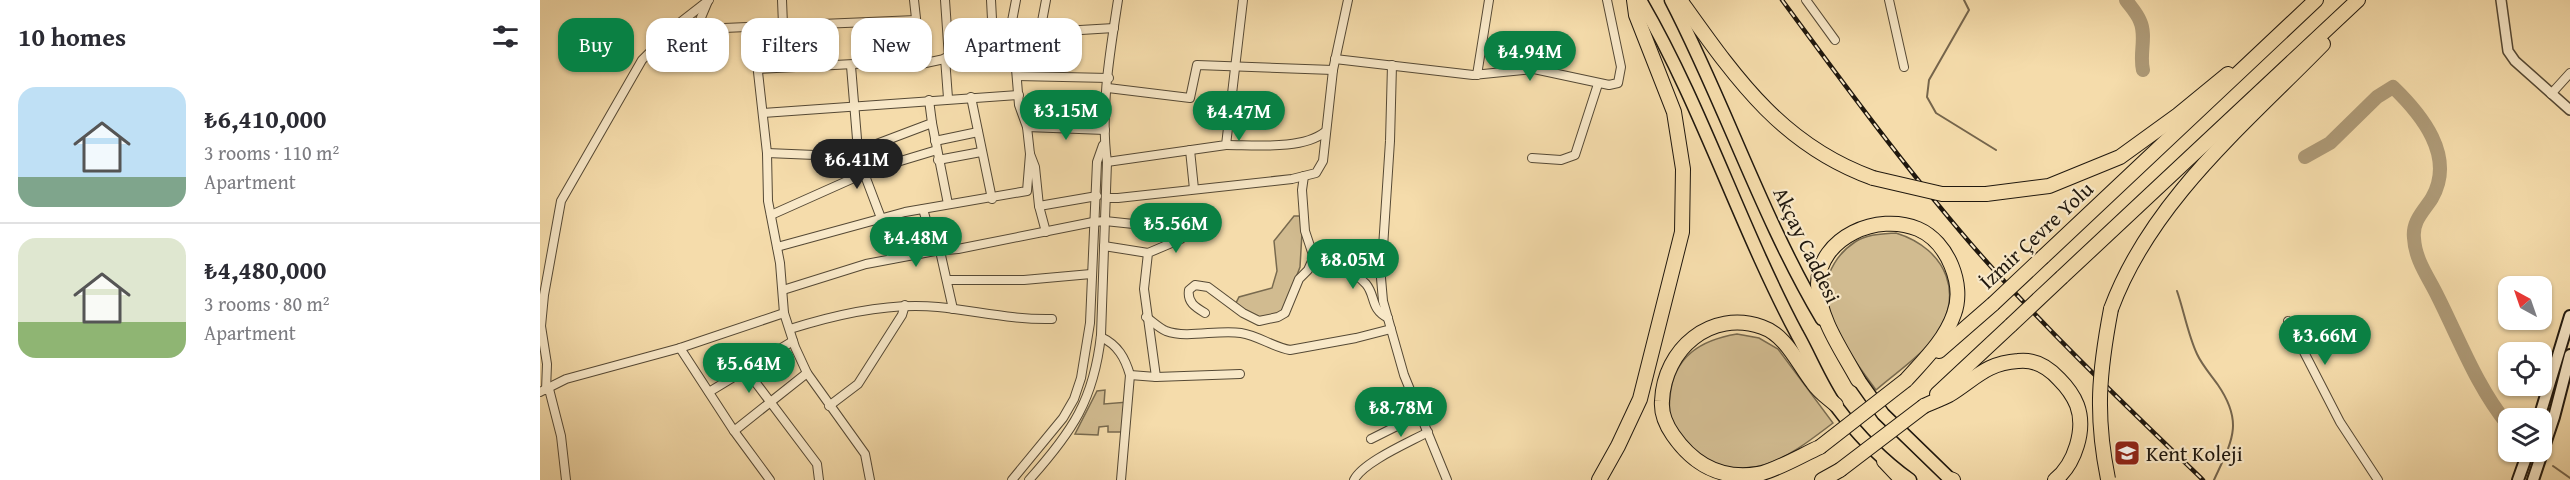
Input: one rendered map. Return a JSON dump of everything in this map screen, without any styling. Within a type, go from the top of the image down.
[{"type":"highway","points":[[1599,480],[1640,399],[1682,232],[1683,168],[1674,112],[1636,15],[1634,0]]},
{"type":"highway","points":[[1640,0],[1659,33],[1701,122],[1775,293],[1836,405]]},
{"type":"highway","name":"Akçay Caddesi","points":[[1671,0],[1699,53],[1798,278],[1858,380],[1883,414],[1951,480]]},
{"type":"highway","points":[[1680,0],[1762,108],[1797,138],[1817,151],[1873,178],[1942,194],[1986,194],[2049,186],[2120,157],[2270,45]]},
{"type":"highway","name":"İzmir Çevre Yolu","points":[[1767,480],[1820,447],[1906,380],[1993,304],[2316,0]]},
{"type":"highway","points":[[1822,480],[1836,475],[1924,406],[2358,0]]},
{"type":"highway","points":[[2108,479],[2100,442],[2098,396],[2102,357],[2111,309],[2121,282],[2146,237],[2180,190],[2367,0]]},
{"type":"highway","points":[[1858,380],[1824,313],[1819,296],[1820,270],[1826,256],[1848,235],[1876,225],[1891,224],[1918,230],[1929,237],[1946,256],[1957,285],[1958,299],[1946,333],[1906,380]]},
{"type":"highway","points":[[1820,447],[1760,474],[1733,476],[1713,471],[1699,464],[1682,448],[1664,417],[1661,402],[1671,364],[1678,352],[1699,332],[1724,324],[1737,322],[1763,327],[1777,335],[1814,386],[1836,405],[1902,480]]},
{"type":"highway","points":[[1924,406],[1948,395],[1988,367],[2020,360],[2041,364],[2066,387],[2079,412],[2079,435],[2071,460],[2055,480]]},
{"type":"highway","points":[[1884,461],[1910,480]]},
{"type":"main road","points":[[2542,408],[2570,316]]},
{"type":"main road","points":[[2533,480],[2554,417],[2570,355]]},
{"type":"main road","points":[[2518,480],[2524,462]]},
{"type":"street","points":[[709,0],[700,20],[682,45],[681,53],[685,56],[692,55],[714,32],[724,28],[741,27]]},
{"type":"street","points":[[566,480],[561,436],[545,391],[546,364],[542,326],[544,295],[561,201],[642,60],[676,25],[709,0]]},
{"type":"street","points":[[782,0],[783,18]]},
{"type":"street","points":[[914,0],[916,18]]},
{"type":"street","points":[[945,0],[946,18]]},
{"type":"street","points":[[991,0],[992,18]]},
{"type":"street","points":[[1013,18],[1016,0]]},
{"type":"street","points":[[1043,18],[1046,0]]},
{"type":"street","points":[[1011,480],[1054,431],[1074,399],[1081,378],[1090,323],[1097,162],[1104,140],[1118,0]]},
{"type":"street","points":[[1226,145],[1243,0]]},
{"type":"street","points":[[1106,198],[1316,173],[1323,161],[1333,70],[1348,0]]},
{"type":"street","points":[[1477,75],[1489,0]]},
{"type":"street","points":[[1335,59],[1477,75],[1534,69],[1609,86],[1618,83],[1621,67],[1607,0]]},
{"type":"street","points":[[1806,0],[1835,40]]},
{"type":"street","points":[[1889,0],[1904,67]]},
{"type":"street","points":[[2501,0],[2508,51],[2570,110]]},
{"type":"street","points":[[1082,30],[1114,28]]},
{"type":"street","points":[[1108,88],[1190,98],[1197,65],[1333,70]]},
{"type":"street","points":[[1392,65],[1390,141],[1381,278],[1388,318],[1404,375],[1447,480]]},
{"type":"street","points":[[839,66],[851,66]]},
{"type":"street","points":[[759,72],[767,153],[768,201],[777,247],[784,313],[807,373],[865,454],[870,480]]},
{"type":"street","points":[[852,72],[858,151],[881,218],[892,259]]},
{"type":"street","points":[[947,72],[948,98]]},
{"type":"street","points":[[777,247],[881,218],[1027,191],[1030,154],[1027,127],[1019,105],[1017,72]]},
{"type":"street","points":[[2551,94],[2570,73]]},
{"type":"street","points":[[1017,76],[1109,78]]},
{"type":"street","points":[[1532,158],[1561,160],[1575,155],[1598,84]]},
{"type":"street","points":[[763,112],[1019,95]]},
{"type":"street","points":[[971,97],[992,199]]},
{"type":"street","points":[[929,100],[938,160],[948,204]]},
{"type":"street","points":[[767,153],[815,155],[858,151],[932,123]]},
{"type":"street","points":[[1027,127],[1105,130]]},
{"type":"street","points":[[771,214],[864,173],[978,132]]},
{"type":"street","points":[[1107,162],[1226,145],[1299,143],[1316,139],[1325,132]]},
{"type":"street","points":[[1029,480],[1054,452],[1084,406],[1098,360],[1101,336],[1107,162],[1104,140]]},
{"type":"street","points":[[1190,150],[1194,189]]},
{"type":"street","points":[[938,160],[981,152]]},
{"type":"street","points":[[1030,154],[1035,167],[1039,206],[1046,232]]},
{"type":"street","points":[[1204,313],[1192,304],[1188,296],[1189,290],[1200,284],[1259,321],[1285,313],[1299,279],[1308,270],[1312,255],[1305,231],[1302,190],[1304,176]]},
{"type":"street","points":[[1039,206],[1097,196]]},
{"type":"street","points":[[923,209],[947,280],[953,309]]},
{"type":"street","points":[[783,290],[866,264],[1093,222],[1105,221],[1181,228],[1183,234],[1181,239],[1148,253],[1104,246]]},
{"type":"street","points":[[1148,253],[1144,289],[1146,317],[1156,377]]},
{"type":"street","points":[[1312,255],[1337,264],[1367,285],[1375,307],[1388,318]]},
{"type":"street","points":[[947,280],[1024,280],[1091,274]]},
{"type":"street","points":[[829,406],[858,384],[902,315],[905,305]]},
{"type":"street","points":[[790,330],[832,316],[905,305],[953,309],[1024,320],[1052,319]]},
{"type":"street","points":[[545,391],[566,379],[680,348],[784,313]]},
{"type":"street","points":[[1146,317],[1166,331],[1192,334],[1227,331],[1244,333],[1279,348],[1290,350],[1356,338],[1391,328]]},
{"type":"street","points":[[2288,321],[2340,422],[2378,480]]},
{"type":"street","points":[[1101,336],[1117,349],[1126,361],[1130,375],[1121,480]]},
{"type":"street","points":[[709,392],[793,341]]},
{"type":"street","points":[[680,348],[734,431],[770,480]]},
{"type":"street","points":[[747,371],[791,426],[817,464],[819,480]]},
{"type":"street","points":[[734,431],[807,373]]},
{"type":"street","points":[[1130,375],[1156,377],[1240,374]]},
{"type":"street","points":[[1371,439],[1419,415]]},
{"type":"street","points":[[1354,480],[1357,474],[1372,464],[1428,432]]},
{"type":"shaded area","points":[[1294,216],[1303,216],[1300,267],[1283,312],[1259,318],[1235,305],[1239,297],[1272,288],[1277,271],[1274,241]]},
{"type":"shaded area","points":[[1896,233],[1914,240],[1939,262],[1946,276],[1949,291],[1948,307],[1943,324],[1926,348],[1876,390],[1837,333],[1828,315],[1825,305],[1826,284],[1840,256],[1855,242],[1864,237]]},
{"type":"shaded area","points":[[1737,334],[1759,338],[1778,349],[1833,423],[1785,456],[1767,464],[1742,468],[1715,465],[1701,458],[1675,429],[1671,420],[1670,407],[1673,382],[1683,360],[1701,346]]},
{"type":"shaded area","points":[[1105,390],[1104,404],[1128,402],[1124,432],[1108,432],[1108,426],[1099,427],[1098,435],[1075,434],[1097,391]]},
{"type":"waterway","points":[[1964,0],[1969,10],[1929,80],[1927,97],[1936,113],[1996,150]]},
{"type":"waterway","points":[[2126,0],[2137,15],[2142,27],[2143,70]]},
{"type":"waterway","points":[[2305,157],[2330,143],[2377,97],[2393,87],[2424,123],[2438,152],[2440,167],[2438,182],[2432,198],[2415,226],[2414,238],[2417,254],[2478,379],[2498,411]]},
{"type":"waterway","points":[[2177,291],[2197,354],[2226,398],[2231,410],[2233,432],[2214,480]]},
{"type":"waterway","points":[[2553,466],[2570,478]]},
{"type":"railway","points":[[1782,0],[1898,154],[1946,215],[1998,275],[2055,335],[2203,480]]},
{"type":"place","name":"Kent Koleji","points":[[2127,453]]}]
